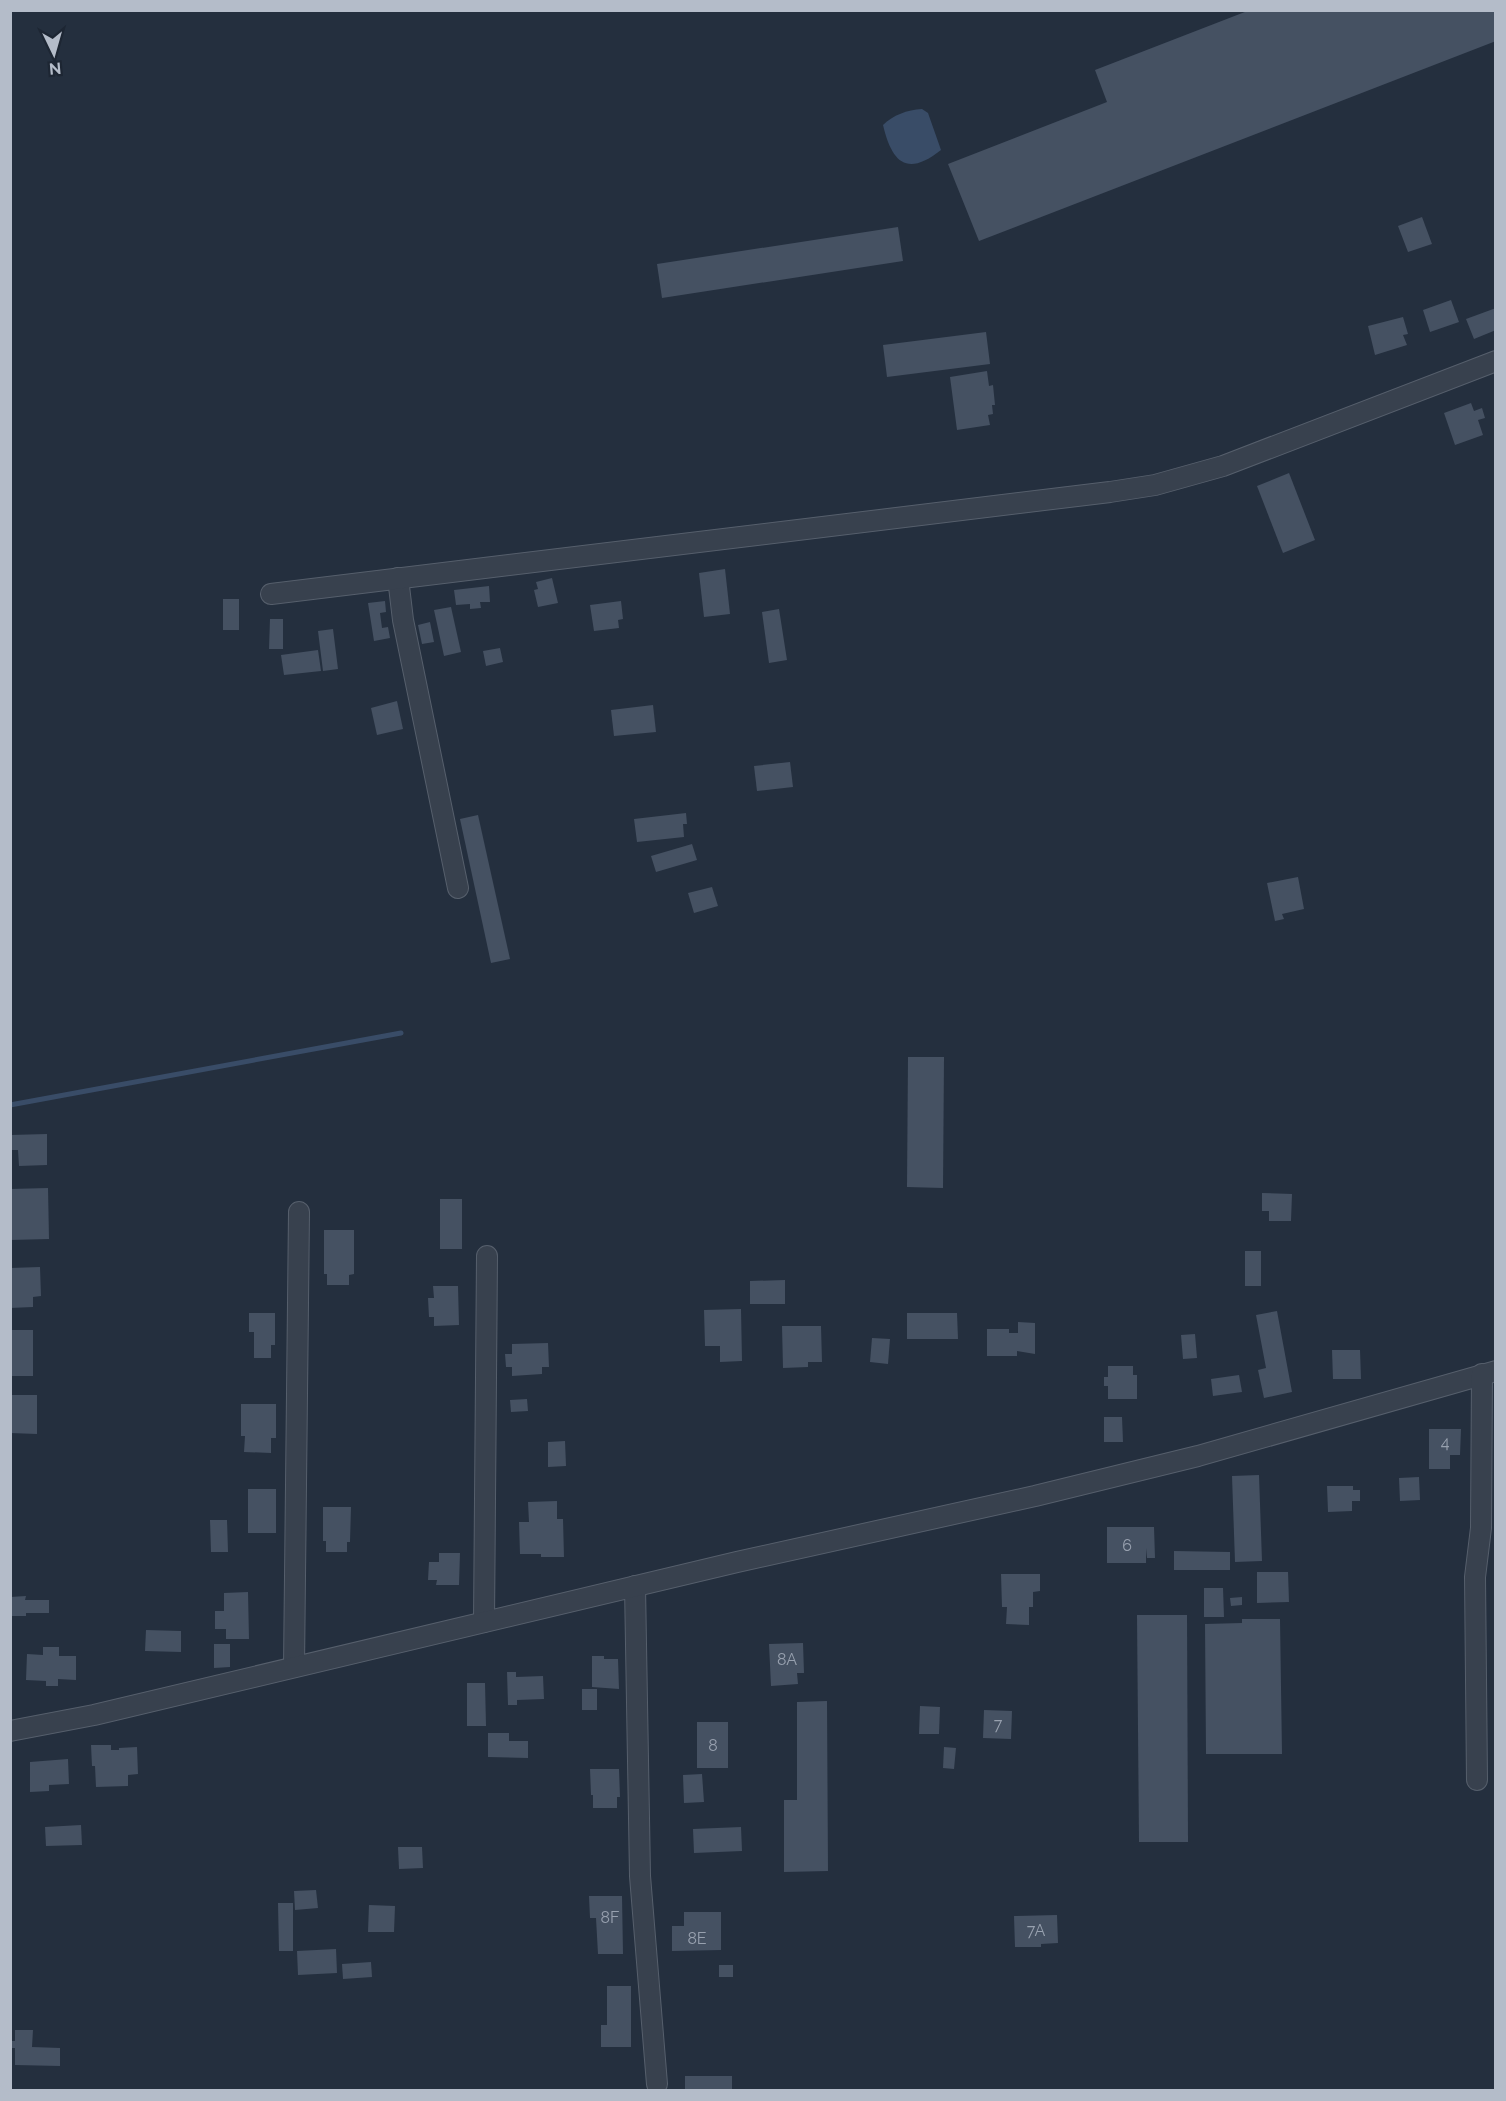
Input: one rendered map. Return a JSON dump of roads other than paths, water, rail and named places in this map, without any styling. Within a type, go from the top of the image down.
[{"type":"street","points":[[271,594],[1155,485],[1223,466],[1496,361]]},
{"type":"street","points":[[398,579],[403,620],[458,888]]},
{"type":"street","points":[[294,1667],[299,1212]]},
{"type":"street","points":[[484,1622],[487,1256]]},
{"type":"street","points":[[10,1731],[94,1715],[634,1586],[1035,1496],[1198,1456],[1489,1372],[1481,1528],[1475,1577],[1477,1780]]},
{"type":"street","points":[[634,1586],[640,1876],[657,2084]]},
{"type":"water","points":[[922,109],[928,113],[941,150],[919,163],[903,162],[891,149],[883,125],[891,118]]},
{"type":"waterway","points":[[10,1105],[401,1033]]}]
